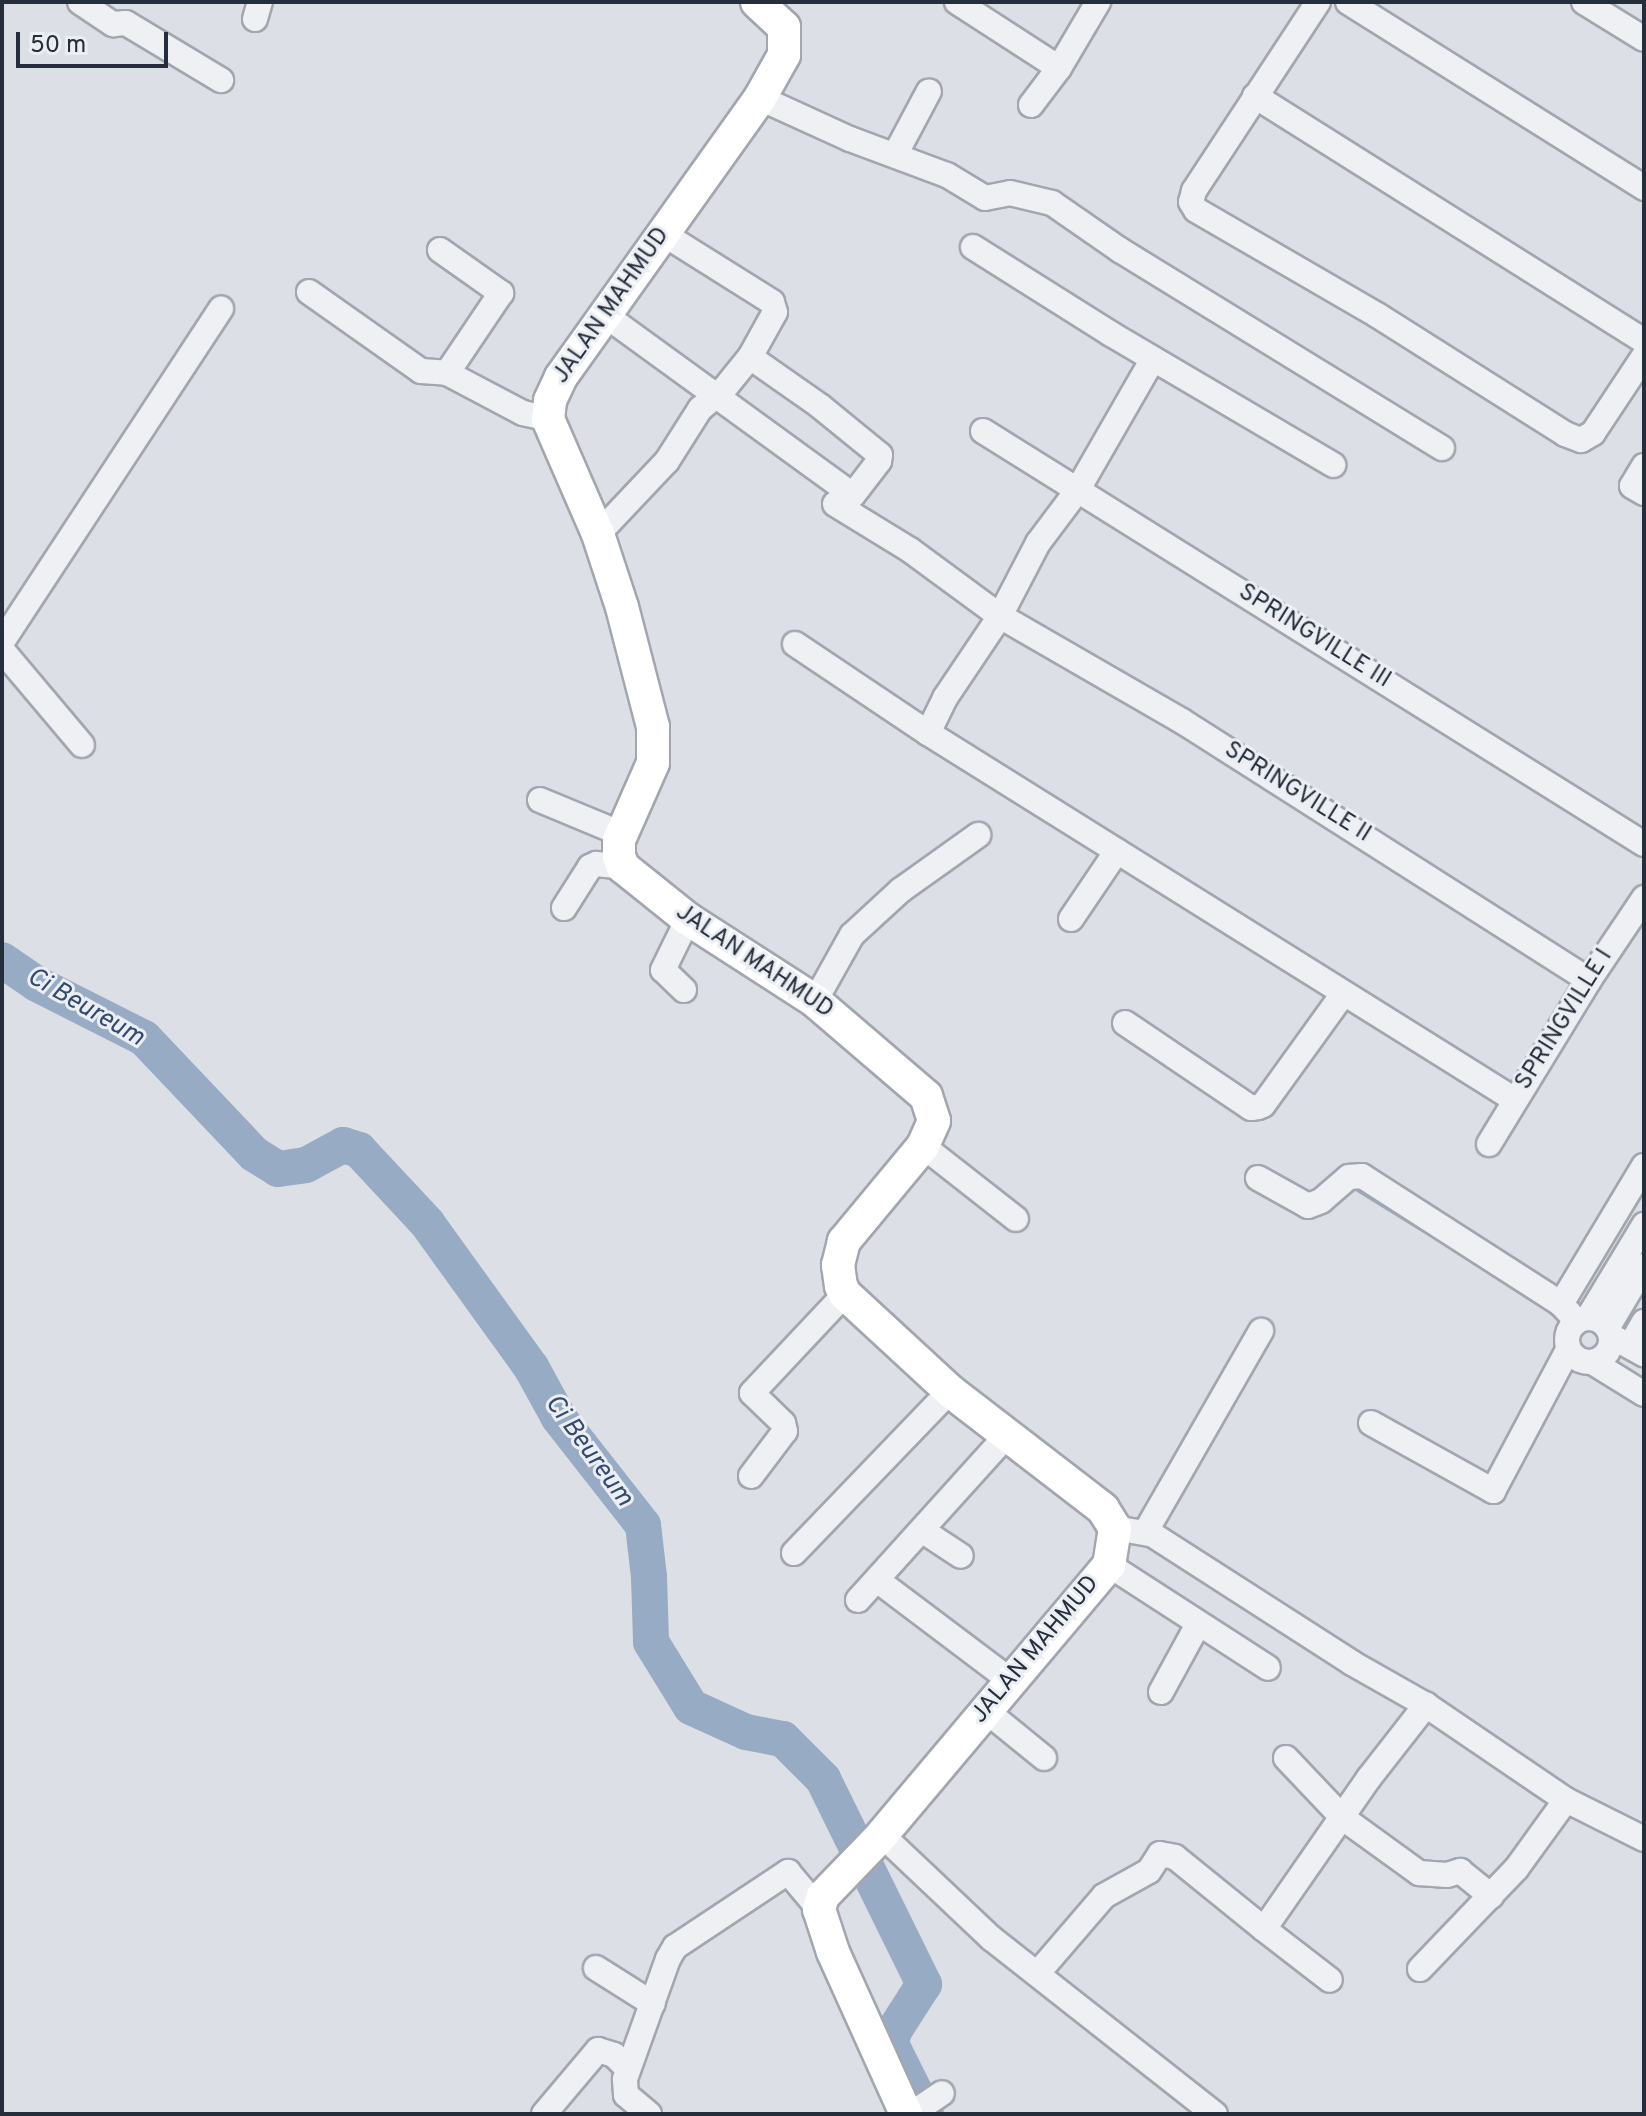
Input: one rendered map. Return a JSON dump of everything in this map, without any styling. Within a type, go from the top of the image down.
[{"type":"street","points":[[80,2],[113,24],[126,23],[221,80]]},
{"type":"street","name":"JALAN MAHMUD","points":[[548,419],[555,385],[760,98],[784,55],[787,39],[784,27],[757,2]]},
{"type":"street","points":[[957,2],[1059,68]]},
{"type":"street","points":[[1031,105],[1059,68],[1098,2]]},
{"type":"street","points":[[1318,2],[1194,191],[1191,202],[1196,210],[1377,315],[1565,434],[1581,440],[1593,433],[1644,356]]},
{"type":"street","points":[[1348,2],[1644,188]]},
{"type":"street","points":[[1584,2],[1644,39]]},
{"type":"street","points":[[895,155],[929,91]]},
{"type":"street","points":[[1255,96],[1644,341]]},
{"type":"street","points":[[760,98],[947,175],[985,198],[1010,193],[1052,203],[1120,250],[1442,448]]},
{"type":"street","points":[[598,534],[667,461],[700,409],[717,395],[750,357],[775,312],[772,302],[662,233]]},
{"type":"street","points":[[973,247],[1153,359],[1333,465]]},
{"type":"street","points":[[440,250],[501,293],[447,373]]},
{"type":"street","points":[[309,292],[421,371],[447,373],[523,413],[548,419],[598,534],[622,607],[653,727],[653,763],[622,834],[618,849],[623,867],[596,864],[590,867],[564,908]]},
{"type":"street","points":[[2,642],[221,309]]},
{"type":"street","points":[[605,315],[853,495],[879,461],[880,455],[820,406],[750,357]]},
{"type":"street","points":[[928,733],[945,698],[1000,616],[1038,543],[1077,491],[1153,359]]},
{"type":"street","name":"SPRINGVILLE III","points":[[983,431],[1644,844]]},
{"type":"street","points":[[1644,466],[1632,486],[1644,493]]},
{"type":"street","name":"SPRINGVILLE II","points":[[835,504],[910,550],[1000,616],[1182,721],[1589,980]]},
{"type":"street","points":[[795,644],[928,733],[1515,1100]]},
{"type":"street","points":[[2,650],[82,745]]},
{"type":"street","points":[[540,800],[622,834]]},
{"type":"street","points":[[815,1001],[852,935],[901,890],[978,835]]},
{"type":"street","points":[[1071,919],[1117,851]]},
{"type":"street","name":"JALAN MAHMUD","points":[[623,867],[688,919],[815,1001],[926,1096],[934,1121],[923,1146],[844,1241],[838,1265],[845,1294]]},
{"type":"street","name":"SPRINGVILLE I","points":[[1489,1144],[1589,980],[1644,898]]},
{"type":"street","points":[[684,990],[663,970],[688,919]]},
{"type":"street","points":[[1125,1023],[1251,1108],[1263,1105],[1343,994]]},
{"type":"street","points":[[923,1146],[1016,1219]]},
{"type":"street","points":[[1594,1363],[1608,1353],[1603,1329],[1644,1166]]},
{"type":"street","points":[[1258,1178],[1308,1206],[1321,1201],[1349,1177],[1362,1176],[1603,1329]]},
{"type":"street","points":[[1603,1329],[1644,1225]]},
{"type":"street","points":[[1603,1329],[1644,1266]]},
{"type":"street","points":[[751,1476],[785,1431],[783,1423],[752,1393],[845,1294],[950,1391],[1131,1530],[1426,1705],[1566,1800],[1644,1839]]},
{"type":"street","points":[[1371,1423],[1493,1491],[1568,1350],[1568,1334],[1644,1322]]},
{"type":"street","points":[[1131,1530],[1261,1331]]},
{"type":"street","points":[[1568,1350],[1579,1361],[1594,1363],[1644,1394]]},
{"type":"street","points":[[794,1553],[950,1391]]},
{"type":"street","points":[[858,1600],[1007,1435]]},
{"type":"street","name":"JALAN MAHMUD","points":[[819,1909],[823,1896],[879,1838],[1109,1565],[1131,1530]]},
{"type":"street","points":[[923,1531],[961,1556]]},
{"type":"street","points":[[1109,1565],[1268,1668]]},
{"type":"street","points":[[877,1580],[1011,1681]]},
{"type":"street","points":[[1161,1692],[1198,1624]]},
{"type":"street","points":[[1264,1929],[1426,1705]]},
{"type":"street","points":[[985,1710],[1044,1758]]},
{"type":"street","points":[[1286,1758],[1343,1818],[1419,1873],[1447,1875],[1460,1871],[1491,1896]]},
{"type":"street","points":[[1420,1969],[1491,1896],[1566,1800]]},
{"type":"street","points":[[879,1838],[991,1938],[1215,2114]]},
{"type":"street","points":[[1037,1974],[1104,1896],[1149,1871],[1160,1854],[1170,1853],[1330,1980]]},
{"type":"street","points":[[649,2114],[626,2095],[628,2069],[675,1947],[788,1872],[819,1909],[833,1952],[921,2106]]},
{"type":"street","points":[[596,1968],[653,2004]]},
{"type":"street","points":[[544,2114],[598,2050],[614,2055],[628,2069]]},
{"type":"waterway","name":"Ci Beureum","points":[[2,960],[37,984],[144,1038],[254,1154],[278,1169],[306,1165],[343,1145],[359,1150],[427,1223],[531,1367],[559,1418],[643,1525],[649,1577],[651,1642],[691,1707],[746,1732],[783,1739],[823,1779],[924,1984],[894,2031],[891,2044],[926,2114]]},
{"type":"waterway","points":[[1353,1186],[1421,1228]]}]
